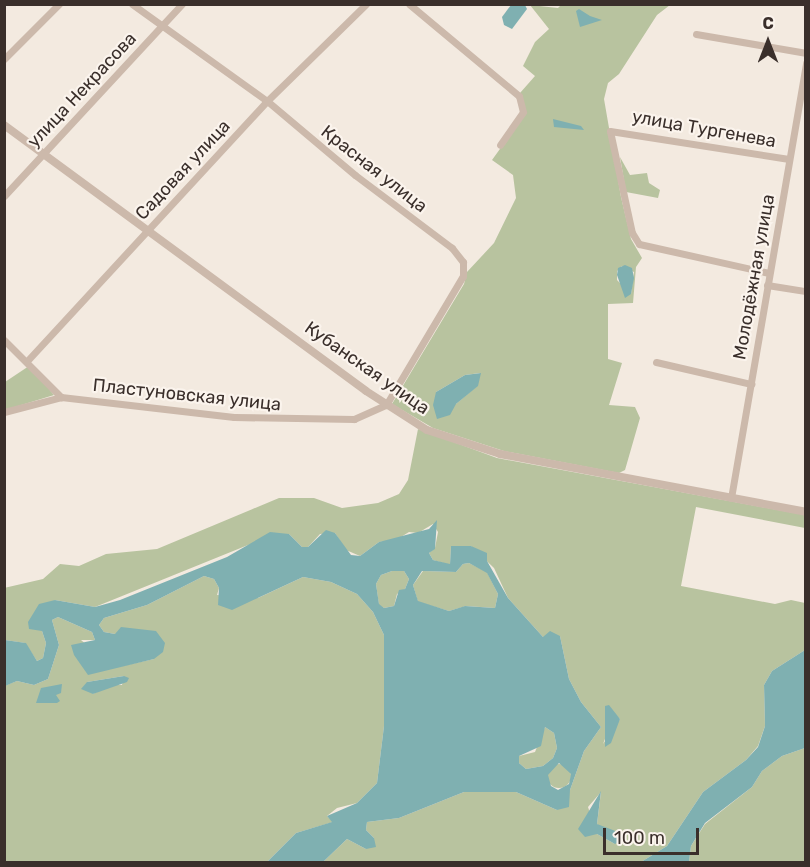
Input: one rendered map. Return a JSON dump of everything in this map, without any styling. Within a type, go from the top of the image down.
[{"type":"street","points":[[4,59],[59,4]]},
{"type":"street","name":"Красная улица","points":[[132,4],[267,101],[355,175],[452,248],[463,262],[460,282],[386,405]]},
{"type":"street","name":"улица Некрасова","points":[[4,196],[182,4]]},
{"type":"street","name":"Садовая улица","points":[[27,361],[267,101],[366,4]]},
{"type":"street","points":[[410,4],[519,96],[523,112],[500,145]]},
{"type":"street","points":[[696,34],[806,53]]},
{"type":"street","name":"Молодёжная улица","points":[[731,498],[805,64]]},
{"type":"street","name":"Кубанская улица","points":[[4,125],[386,405],[427,430],[482,450],[806,512]]},
{"type":"street","name":"улица Тургенева","points":[[770,273],[639,244],[632,233],[610,135],[614,128],[789,159]]},
{"type":"street","points":[[767,285],[806,291]]},
{"type":"street","points":[[4,340],[61,398],[4,412]]},
{"type":"street","points":[[656,362],[751,384]]},
{"type":"street","name":"Пластуновская улица","points":[[61,398],[234,417],[322,421],[361,417],[386,405]]},
{"type":"green space","points":[[562,4],[670,5],[657,15],[619,74],[608,83],[604,99],[621,197],[631,239],[642,258],[636,267],[633,303],[608,304],[608,359],[622,363],[609,405],[635,407],[640,418],[625,470],[619,473],[504,451],[433,428],[392,404],[464,284],[467,272],[494,243],[516,198],[513,175],[492,160],[525,114],[520,93],[535,76],[523,66],[535,42],[549,29],[530,5],[558,8]],"holes":[[[622,266],[634,272],[631,294],[617,280],[617,271]],[[480,373],[477,386],[456,404],[436,392],[465,375]]]},
{"type":"green space","points":[[620,157],[630,175],[647,173],[649,183],[660,190],[658,198],[626,192]]},
{"type":"green space","points":[[29,366],[54,395],[5,410],[5,382]]},
{"type":"green space","points":[[418,429],[497,458],[805,515],[805,528],[696,507],[681,586],[775,604],[791,600],[805,603],[805,650],[772,671],[764,685],[765,726],[758,746],[746,760],[703,792],[667,846],[641,862],[323,862],[347,839],[366,849],[374,838],[366,830],[367,822],[399,818],[464,792],[516,792],[557,810],[570,790],[584,751],[601,727],[581,702],[569,679],[560,636],[543,637],[508,598],[494,568],[471,546],[451,546],[450,565],[433,560],[429,553],[435,548],[438,532],[433,524],[418,533],[409,532],[396,540],[379,542],[360,556],[346,550],[335,533],[320,534],[308,547],[302,547],[289,534],[248,545],[95,607],[55,600],[42,631],[46,643],[43,658],[37,661],[25,643],[5,640],[4,588],[43,579],[60,564],[79,566],[106,554],[157,549],[279,498],[314,498],[342,508],[378,503],[399,494],[408,480]],"holes":[[[605,706],[620,719],[603,744],[605,739]],[[601,792],[597,824],[615,844],[597,834],[588,807]]]},
{"type":"green space","points":[[469,563],[487,572],[498,594],[495,608],[466,606],[449,611],[418,602],[413,585],[423,571],[456,572],[463,564]]},
{"type":"green space","points":[[392,571],[404,571],[409,579],[405,589],[397,594],[394,606],[384,608],[379,605],[376,584],[381,575]]},
{"type":"green space","points":[[204,576],[214,579],[219,588],[217,595],[258,598],[303,577],[331,582],[357,594],[373,612],[384,635],[384,726],[377,783],[357,803],[337,808],[327,816],[333,822],[296,833],[267,862],[5,862],[4,686],[17,681],[34,685],[48,679],[59,645],[52,620],[58,617],[92,632],[95,640],[81,640],[113,668],[154,659],[156,631],[115,634],[104,632],[99,625],[104,618],[147,605]],"holes":[[[124,676],[122,685],[109,685],[93,694],[87,682]]]},
{"type":"green space","points":[[545,727],[554,733],[557,748],[553,758],[543,766],[526,769],[519,763],[519,756],[535,752]]},
{"type":"green space","points":[[805,748],[805,862],[689,862],[691,846],[705,824],[752,787],[762,771],[782,756]]},
{"type":"green space","points":[[559,764],[564,765],[570,771],[570,781],[564,787],[559,788],[554,787],[548,781],[547,776],[548,771],[554,765]]},
{"type":"water","points":[[511,5],[525,5],[527,9],[512,29],[504,25],[502,17]]},
{"type":"water","points":[[579,9],[602,20],[580,27],[576,11]]},
{"type":"water","points":[[553,119],[581,126],[584,130],[554,127]]},
{"type":"water","points":[[625,265],[632,268],[634,278],[631,294],[625,298],[617,275],[618,268]]},
{"type":"water","points":[[481,373],[478,386],[456,404],[450,415],[437,419],[433,405],[436,392],[465,375]]},
{"type":"water","points":[[437,520],[435,549],[429,553],[433,560],[450,564],[451,546],[471,546],[487,553],[487,561],[508,598],[543,637],[550,631],[560,636],[569,679],[581,702],[601,727],[584,751],[570,790],[569,807],[557,810],[516,792],[464,792],[399,818],[367,822],[366,830],[374,838],[376,847],[366,849],[347,839],[323,862],[267,862],[296,833],[332,822],[327,816],[357,803],[377,783],[384,726],[384,635],[373,612],[357,594],[331,582],[303,577],[232,610],[218,605],[219,588],[214,579],[204,576],[147,605],[104,618],[99,625],[104,632],[115,634],[121,627],[156,631],[165,643],[163,652],[154,659],[88,675],[74,655],[71,645],[95,640],[92,632],[58,617],[52,620],[59,645],[48,679],[34,685],[17,681],[5,686],[5,640],[26,643],[37,661],[43,658],[46,643],[42,631],[29,629],[28,622],[39,604],[55,600],[95,607],[120,600],[227,557],[270,532],[289,534],[302,547],[308,547],[326,530],[335,533],[351,555],[360,556],[379,542],[429,529]],"holes":[[[469,563],[487,573],[498,594],[495,608],[465,606],[449,611],[418,601],[413,585],[422,571],[456,572],[463,564]],[[392,571],[404,571],[409,579],[405,589],[399,590],[394,606],[384,608],[379,604],[376,584],[381,575]],[[545,727],[554,733],[557,748],[553,758],[543,766],[526,769],[519,763],[519,756],[541,746]],[[559,763],[571,774],[569,784],[558,790],[551,786],[548,775]]]},
{"type":"water","points":[[805,650],[805,748],[782,756],[762,771],[752,787],[705,823],[691,846],[689,862],[641,862],[667,846],[703,792],[746,760],[758,747],[765,726],[764,685],[772,671]]},
{"type":"water","points":[[124,676],[129,678],[127,682],[93,694],[81,689],[87,682]]},
{"type":"water","points":[[62,684],[61,693],[56,695],[60,701],[36,703],[41,688]]},
{"type":"water","points":[[609,705],[620,719],[611,743],[605,747],[605,706]]},
{"type":"water","points":[[601,791],[597,824],[618,832],[623,839],[615,844],[597,834],[585,837],[578,829]]}]
